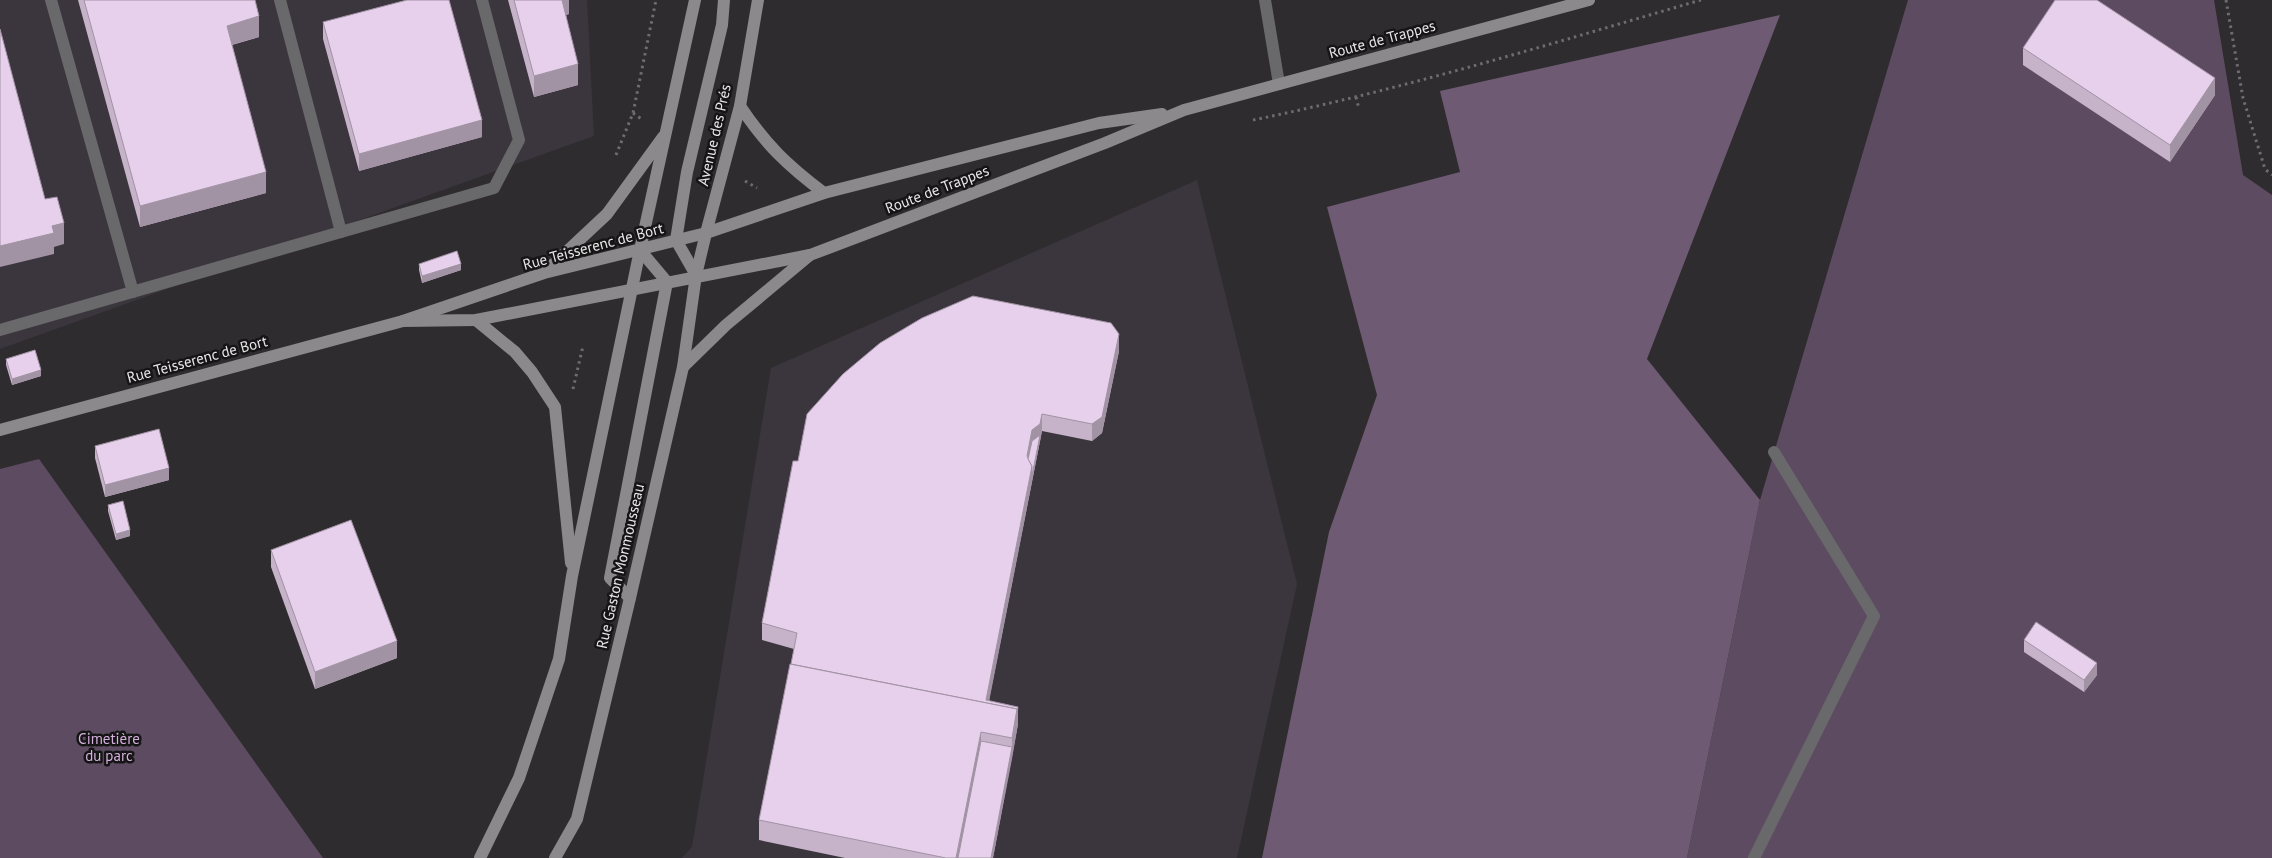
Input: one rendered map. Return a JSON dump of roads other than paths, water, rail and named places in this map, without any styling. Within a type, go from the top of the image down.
[{"type":"main road","points":[[480,858],[519,778],[559,659],[572,576],[640,250],[695,0]]},
{"type":"main road","points":[[696,275],[676,240],[687,172],[722,25],[724,0]]},
{"type":"main road","name":"Avenue des Prés","points":[[696,275],[740,106],[758,0]]},
{"type":"main road","name":"Route de Trappes","points":[[706,233],[824,193],[1099,123],[1184,110],[1589,0]]},
{"type":"main road","points":[[740,106],[769,147],[791,168],[824,193]]},
{"type":"main road","name":"Route de Trappes","points":[[696,275],[810,254],[1105,143],[1184,110]]},
{"type":"main road","points":[[544,273],[607,214],[666,133]]},
{"type":"main road","name":"Rue Teisserenc de Bort","points":[[0,430],[403,321],[544,273],[706,233]]},
{"type":"main road","points":[[630,598],[610,578],[667,282],[640,250]]},
{"type":"main road","points":[[683,367],[726,325],[810,254]]},
{"type":"main road","name":"Rue Teisserenc de Bort","points":[[403,321],[476,320],[632,290],[696,275]]},
{"type":"main road","name":"Rue Gaston Monmousseau","points":[[555,858],[577,819],[683,367],[696,275]]},
{"type":"main road","points":[[476,320],[515,352],[532,372],[555,407],[572,576]]},
{"type":"lane","points":[[51,0],[133,292]]},
{"type":"lane","points":[[280,0],[341,232]]},
{"type":"lane","points":[[0,330],[494,188],[519,140],[482,0]]},
{"type":"lane","points":[[1265,0],[1279,84]]},
{"type":"lane","points":[[1754,858],[1874,616],[1774,452]]},
{"type":"park label","name":"Cimetière du parc","points":[[109,746]]}]
